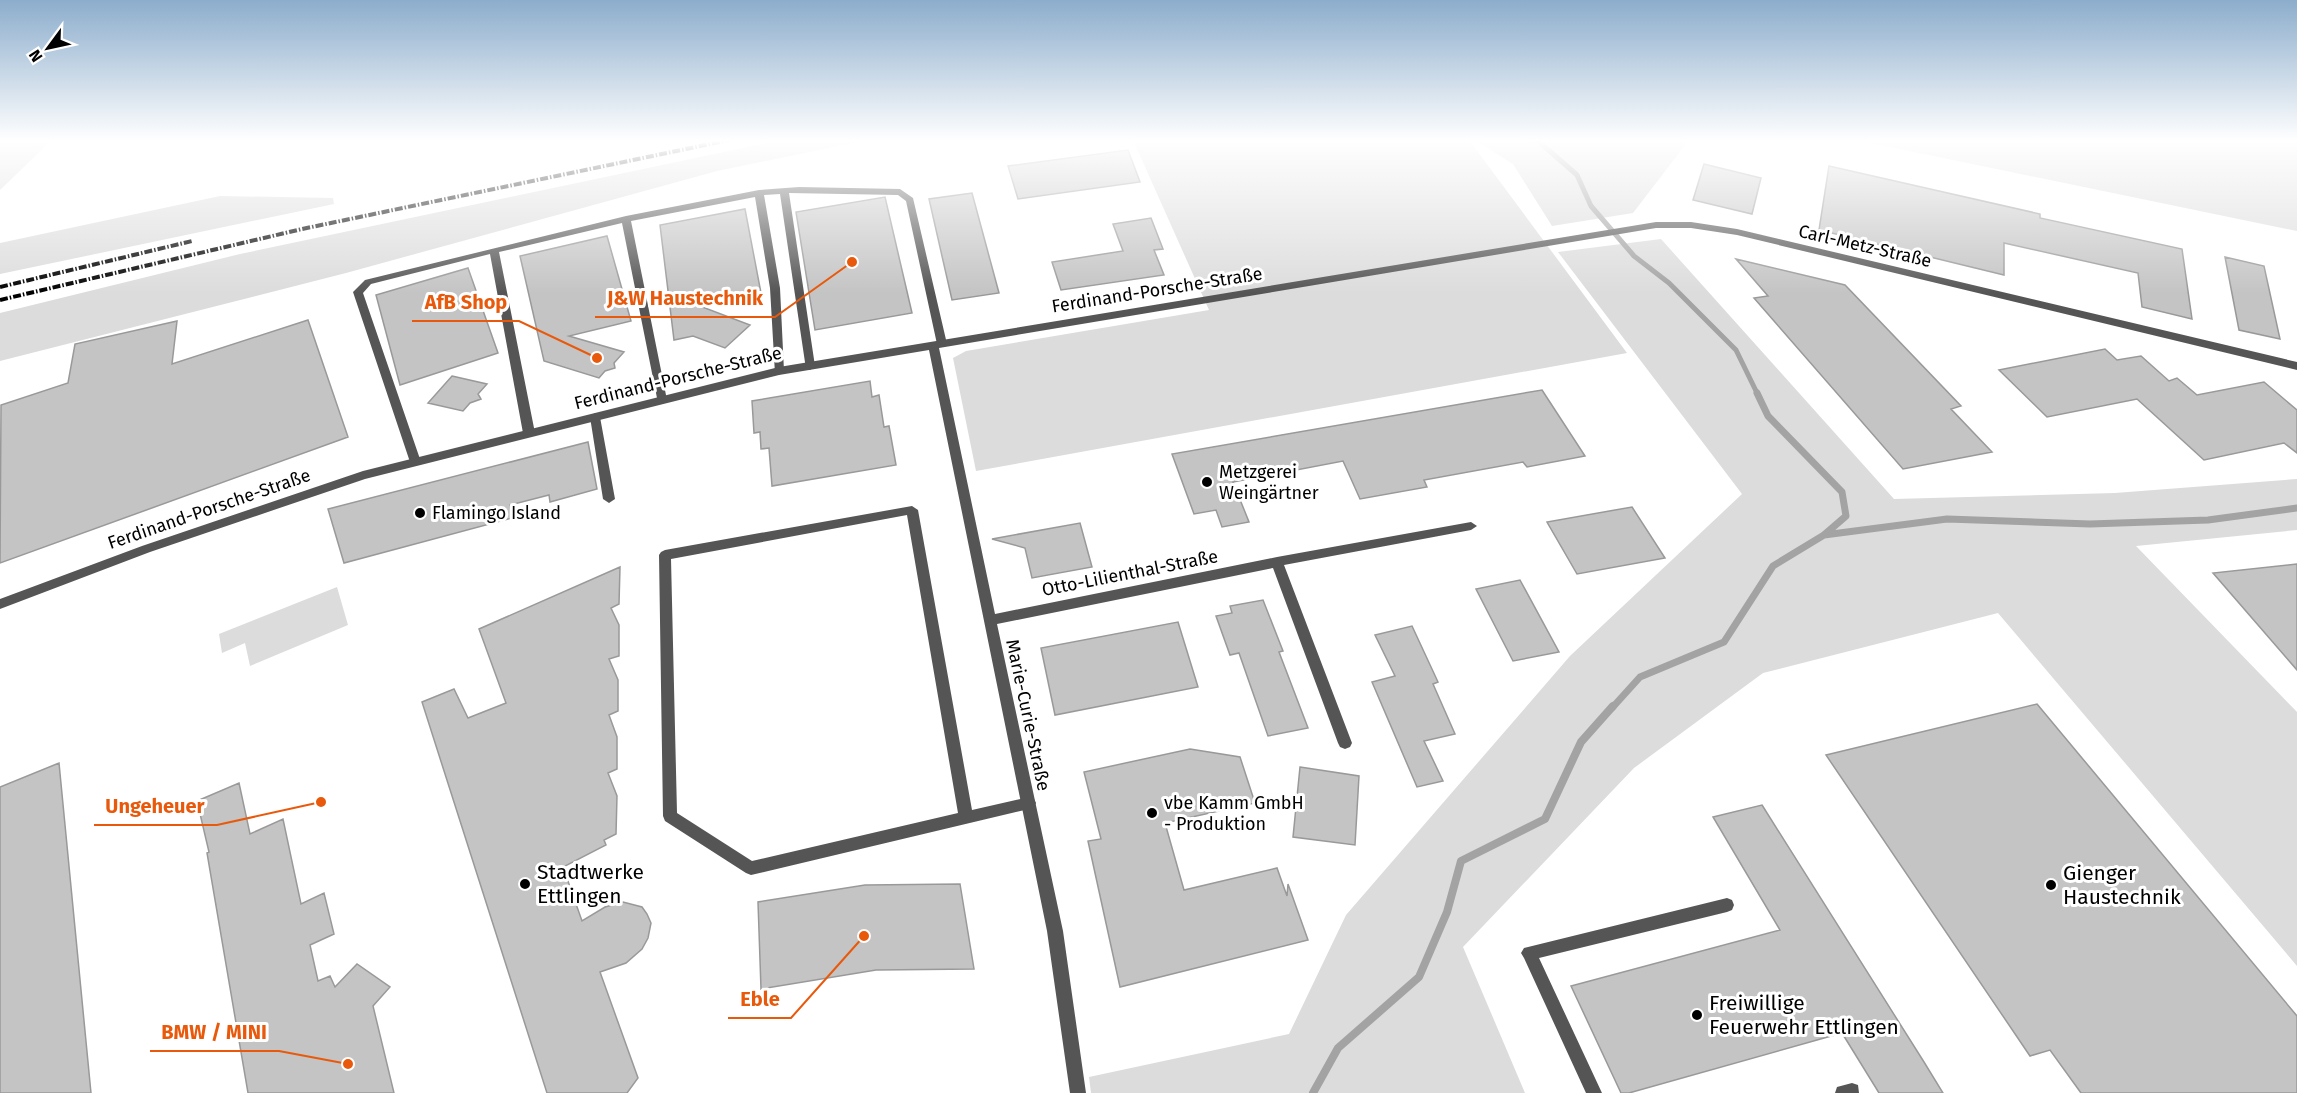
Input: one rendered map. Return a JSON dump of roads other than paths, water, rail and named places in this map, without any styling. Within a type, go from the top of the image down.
[{"type":"street","points":[[416,462],[358,292],[368,282],[626,219],[759,193],[784,191]]},
{"type":"street","points":[[784,191],[810,366]]},
{"type":"street","name":"Marie-Curie-Straße","points":[[785,191],[900,192],[910,200],[990,620],[1055,931],[1078,1093]]},
{"type":"street","points":[[759,193],[776,288],[779,371]]},
{"type":"street","points":[[626,219],[662,400]]},
{"type":"street","name":"Carl-Metz-Straße","points":[[1386,268],[1673,224],[1737,232],[2297,366]]},
{"type":"street","points":[[494,250],[529,433]]},
{"type":"street","name":"Ferdinand-Porsche-Straße","points":[[0,604],[146,549],[363,475],[779,371],[1233,296],[1386,268]]},
{"type":"street","points":[[594,417],[609,499]]},
{"type":"street","points":[[966,816],[912,510],[665,555],[670,816],[751,868],[1029,803]]},
{"type":"street","name":"Otto-Lilienthal-Straße","points":[[990,620],[1277,562],[1471,526]]},
{"type":"street","points":[[1277,562],[1345,743]]},
{"type":"street","points":[[1594,1093],[1529,954],[1727,905]]},
{"type":"waterway","points":[[1584,191],[1591,206],[1634,256],[1669,283],[1736,350],[1758,395]]},
{"type":"waterway","points":[[1757,393],[1768,416],[1842,492],[1846,516],[1824,535]]},
{"type":"waterway","points":[[1824,535],[1947,519],[2090,524],[2208,520],[2297,508]]},
{"type":"waterway","points":[[1612,708],[1640,677],[1724,642],[1773,566],[1824,535]]},
{"type":"waterway","points":[[1313,1093],[1338,1048],[1419,977],[1447,912],[1461,861],[1545,819],[1581,742],[1613,706]]},
{"type":"railway","points":[[0,300],[302,229],[484,191]]},
{"type":"railway","points":[[0,287],[192,241]]},
{"type":"place","name":"J&W Haustechnik","points":[[852,262]]},
{"type":"place","name":"AfB Shop","points":[[597,358]]},
{"type":"place","name":"Metzgerei Weingärtner","points":[[1207,482]]},
{"type":"place","name":"Flamingo Island","points":[[420,513]]},
{"type":"place","name":"Ungeheuer","points":[[321,802]]},
{"type":"place","name":"vbe Kamm GmbH - Produktion","points":[[1152,813]]},
{"type":"place","name":"Stadtwerke Ettlingen","points":[[525,884]]},
{"type":"place","name":"Gienger Haustechnik","points":[[2051,885]]},
{"type":"place","name":"Eble","points":[[864,936]]},
{"type":"place","name":"Freiwillige Feuerwehr Ettlingen","points":[[1697,1015]]},
{"type":"place","name":"BMW / MINI","points":[[348,1064]]}]
